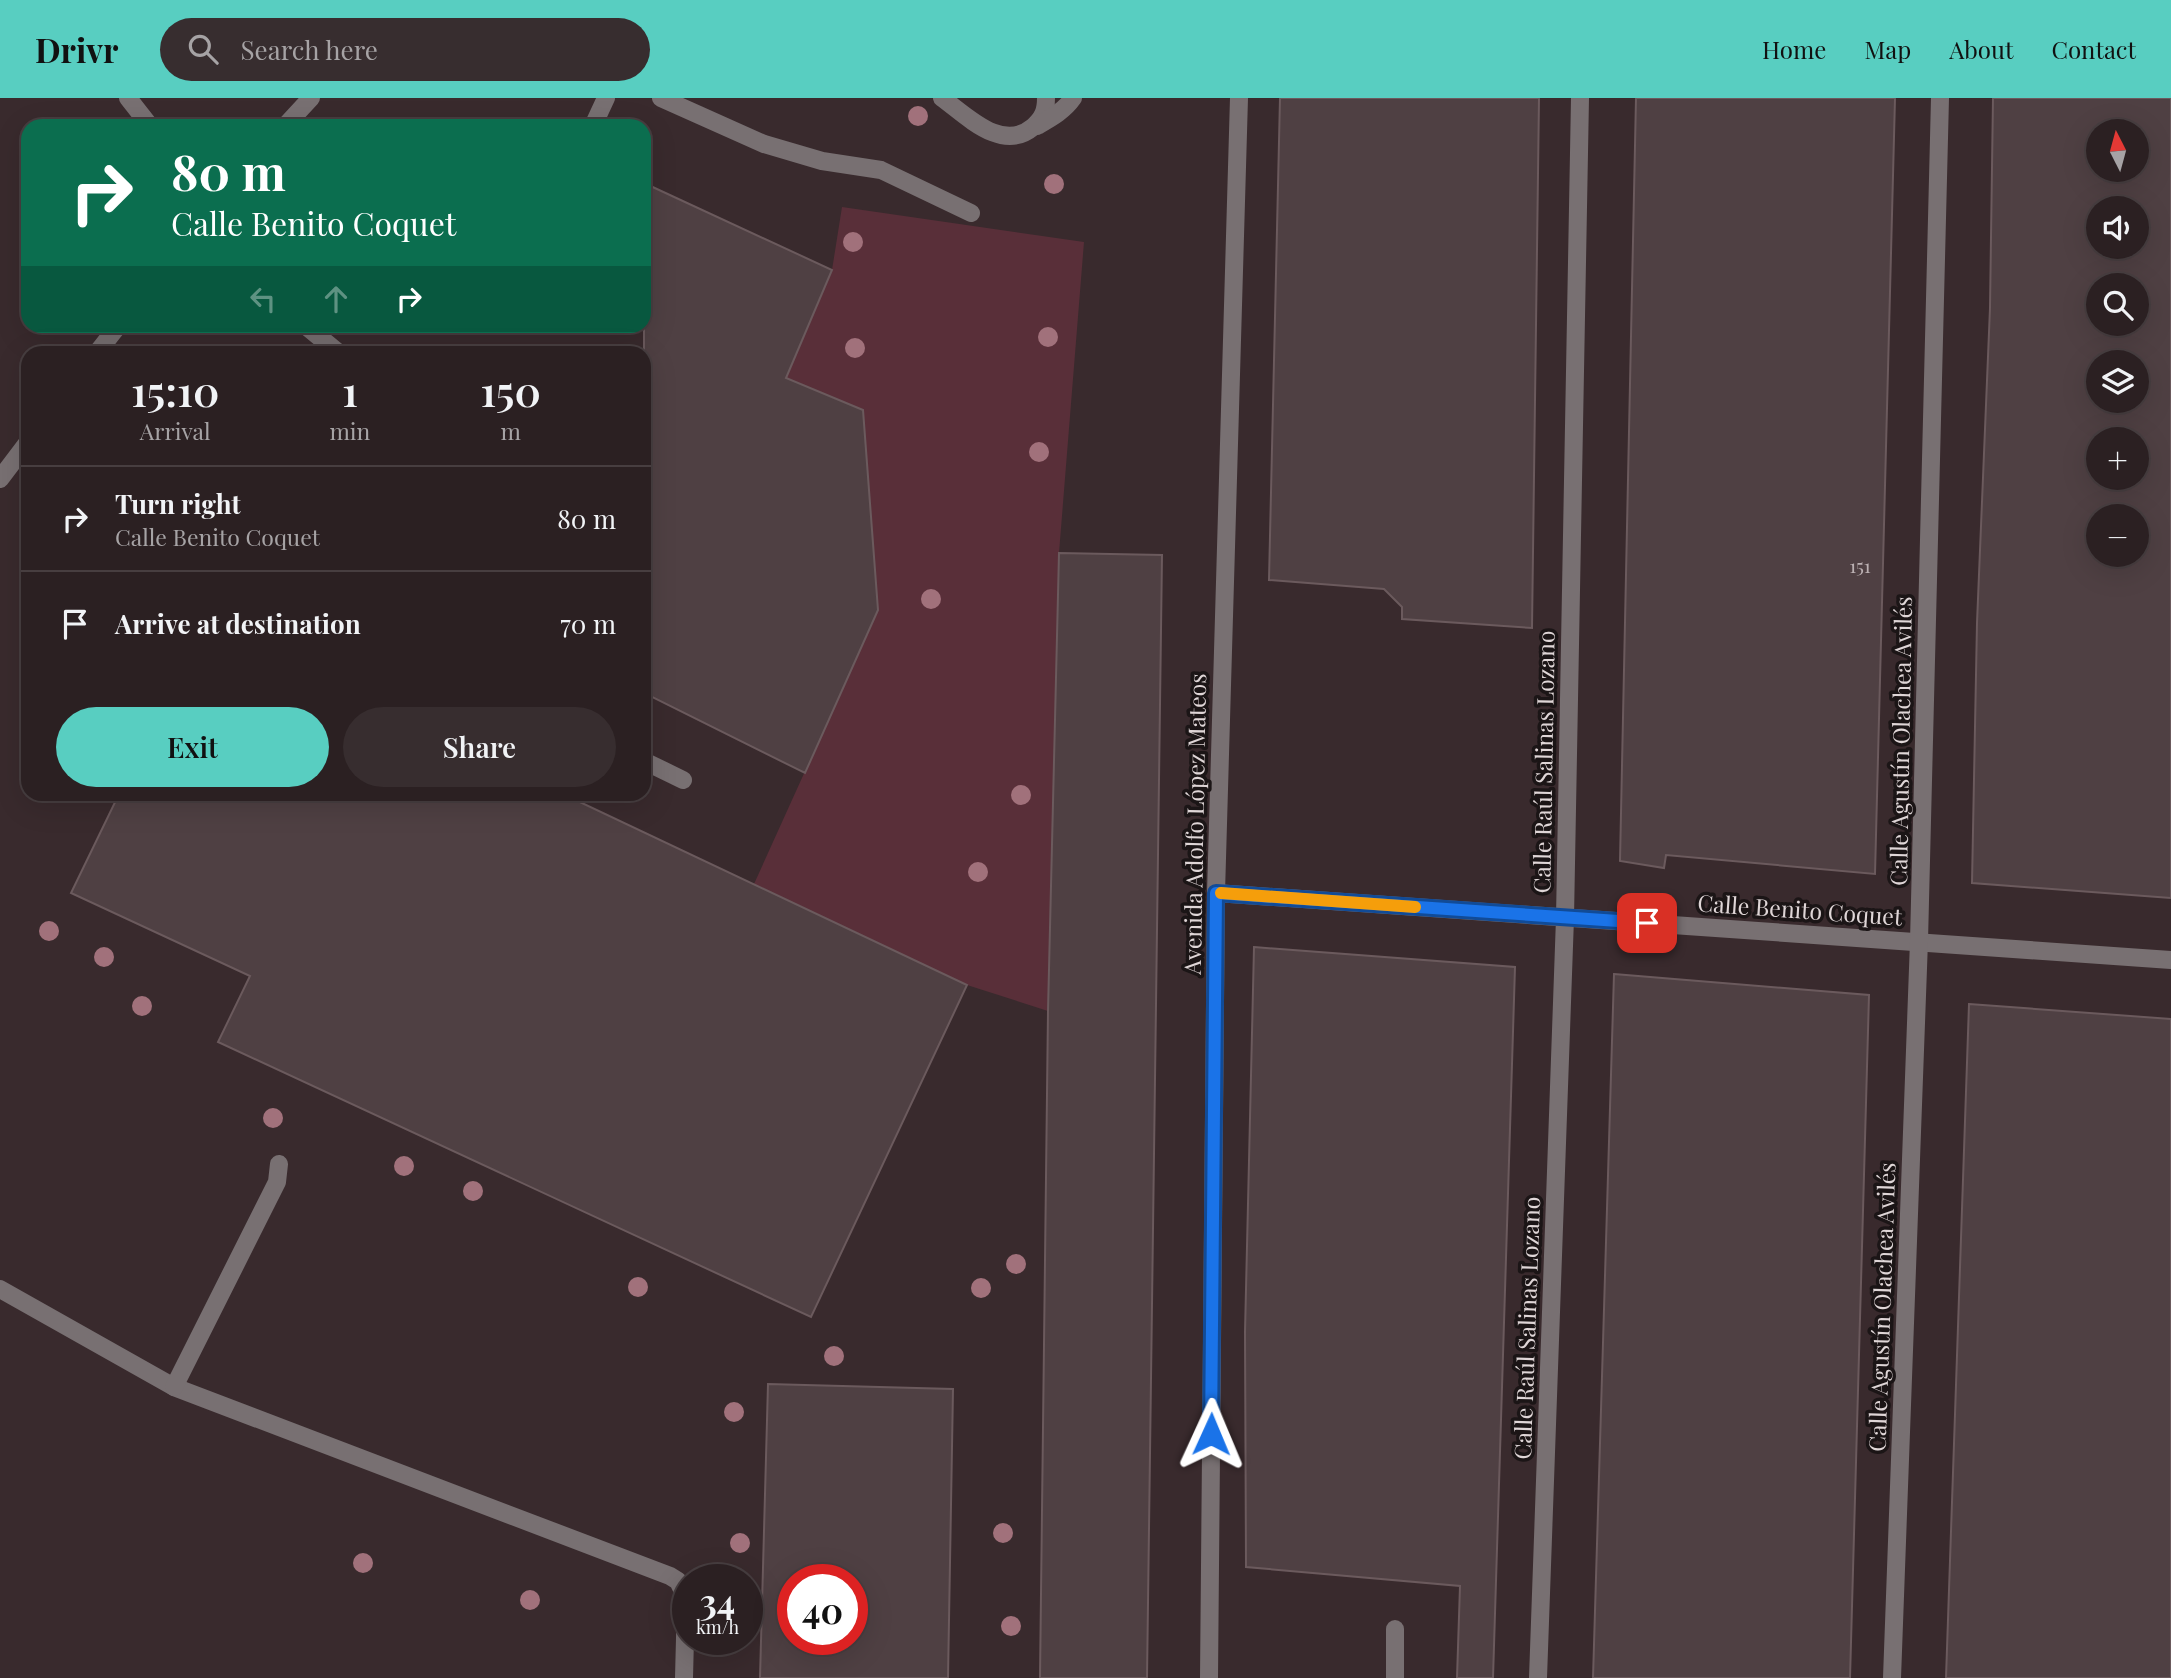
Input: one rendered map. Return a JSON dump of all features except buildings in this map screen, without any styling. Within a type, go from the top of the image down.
[{"type":"street","points":[[128,98],[144,119]]},
{"type":"street","points":[[292,119],[311,98]]},
{"type":"street","points":[[596,119],[606,98]]},
{"type":"street","points":[[662,98],[765,144],[822,161],[881,170],[971,213]]},
{"type":"street","points":[[942,98],[981,127],[999,136],[1016,135],[1031,129],[1056,115],[1073,98]]},
{"type":"street","points":[[1031,129],[1046,110],[1046,98]]},
{"type":"street","name":"Avenida Adolfo López Mateos","points":[[1209,1678],[1216,893],[1239,98]]},
{"type":"street","name":"Calle Raúl Salinas Lozano","points":[[1538,1678],[1565,918],[1580,98]]},
{"type":"street","name":"Calle Agustín Olachea Avilés","points":[[1892,1678],[1919,942],[1940,98]]},
{"type":"street","points":[[314,333],[330,346]]},
{"type":"street","points":[[0,479],[21,463]]},
{"type":"street","points":[[651,764],[683,780]]},
{"type":"street","name":"Calle Benito Coquet","points":[[1216,893],[2171,960]]},
{"type":"street","points":[[174,1387],[277,1182],[279,1164]]},
{"type":"street","points":[[0,1289],[174,1387],[670,1576],[678,1581],[685,1598],[684,1678]]},
{"type":"street","points":[[1395,1629],[1395,1678]]},
{"type":"shaded area","points":[[842,207],[1084,242],[1059,553],[1048,1011],[967,985],[754,884],[873,621],[877,601],[863,411],[786,378],[832,270]]},
{"type":"slow traffic","points":[[1221,893],[1415,907]]},
{"type":"route","points":[[1211,1434],[1216,893],[1647,923]]}]
